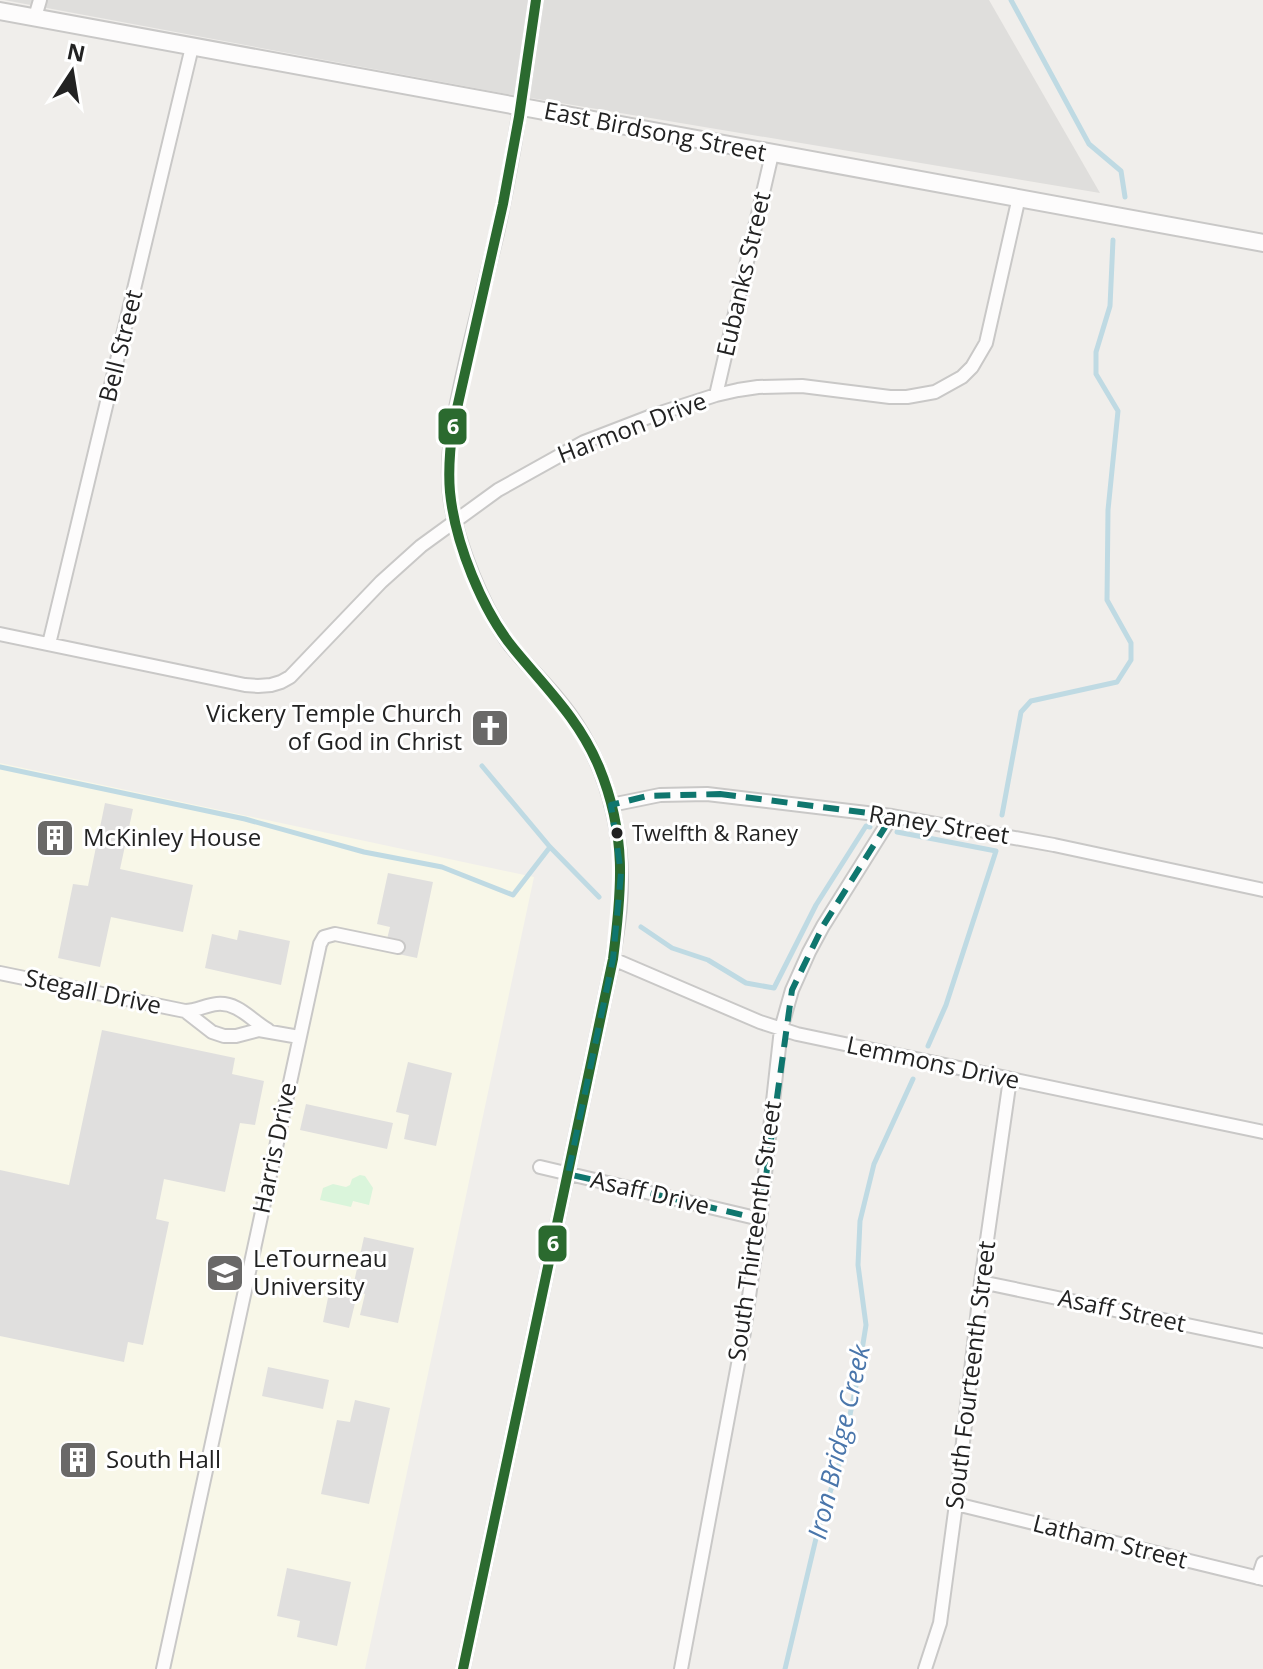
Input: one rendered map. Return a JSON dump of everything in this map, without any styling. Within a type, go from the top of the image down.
[{"type":"street","points":[[35,17],[40,0]]},
{"type":"street","points":[[463,1669],[613,959],[620,906],[619,845],[597,761],[577,725],[510,644],[493,618],[474,578],[455,522],[450,495],[449,465],[454,414],[497,231],[522,107],[536,0]]},
{"type":"street","name":"East Birdsong Street","points":[[0,11],[1263,243]]},
{"type":"street","name":"Bell Street","points":[[49,644],[192,47]]},
{"type":"street","name":"Eubanks Street","points":[[716,395],[772,154]]},
{"type":"street","name":"Harmon Drive","points":[[0,634],[245,685],[281,682],[298,670],[421,546],[498,490],[564,451],[630,423],[716,395],[758,387],[802,386],[907,397],[935,392],[962,377],[972,367],[986,343],[1019,197]]},
{"type":"street","name":"Raney Street","points":[[611,805],[660,795],[707,794],[892,816],[1054,845],[1263,890]]},
{"type":"street","name":"South Thirteenth Street","points":[[681,1669],[744,1332],[781,1029],[792,990],[809,952],[892,816]]},
{"type":"street","name":"Harris Drive","points":[[163,1669],[319,949],[324,937],[335,934],[398,947]]},
{"type":"street","name":"Lemmons Drive","points":[[613,959],[781,1029],[817,1039],[1263,1132]]},
{"type":"street","name":"Stegall Drive","points":[[0,973],[185,1011],[213,1005],[230,1006],[241,1010],[268,1030]]},
{"type":"street","name":"Stegall Drive","points":[[185,1011],[217,1034],[231,1037],[268,1030],[299,1037]]},
{"type":"street","name":"South Fourteenth Street","points":[[925,1669],[940,1623],[981,1282],[1010,1079]]},
{"type":"street","name":"Asaff Drive","points":[[540,1167],[760,1219]]},
{"type":"street","name":"Asaff Street","points":[[981,1282],[1263,1341]]},
{"type":"street","name":"Latham Street","points":[[956,1504],[1260,1579]]},
{"type":"street","points":[[1260,1579],[1263,1563]]},
{"type":"highlighted area","points":[[720,794],[892,816],[823,926],[792,990],[760,1219],[568,1174],[613,959],[621,873],[611,805],[647,796]]},
{"type":"shaded area","points":[[4,0],[989,0],[1100,193],[513,95]]},
{"type":"shaded area","name":"LeTourneau University","points":[[0,763],[534,877],[365,1669],[0,1669]]},
{"type":"shaded area","points":[[105,803],[133,809],[120,869],[193,885],[183,932],[111,917],[100,967],[58,958],[73,884],[88,886]]},
{"type":"shaded area","points":[[388,873],[433,882],[417,958],[384,951],[390,927],[377,924]]},
{"type":"shaded area","points":[[239,930],[290,941],[281,985],[205,968],[212,934],[237,940]]},
{"type":"shaded area","points":[[102,1030],[235,1058],[232,1074],[264,1081],[255,1125],[240,1123],[225,1192],[164,1179],[156,1219],[169,1222],[143,1345],[128,1342],[124,1362],[0,1336],[0,1170],[69,1185]]},
{"type":"shaded area","points":[[408,1062],[452,1073],[436,1146],[404,1139],[409,1115],[396,1112]]},
{"type":"shaded area","points":[[306,1104],[393,1123],[387,1149],[300,1130]]},
{"type":"shaded area","points":[[364,1237],[414,1248],[398,1323],[360,1315],[365,1294],[352,1291]]},
{"type":"shaded area","points":[[329,1293],[356,1299],[349,1328],[323,1322]]},
{"type":"shaded area","points":[[268,1367],[329,1380],[323,1409],[262,1396]]},
{"type":"shaded area","points":[[355,1400],[390,1408],[369,1504],[321,1494],[337,1420],[350,1422]]},
{"type":"shaded area","points":[[287,1568],[351,1582],[337,1646],[297,1637],[300,1621],[277,1616]]},
{"type":"green space","points":[[360,1175],[365,1176],[373,1188],[369,1205],[353,1201],[351,1207],[320,1200],[323,1188],[333,1184],[346,1187]]},
{"type":"waterway","name":"Iron Bridge Creek","points":[[1011,0],[1089,144],[1121,171],[1125,197]]},
{"type":"waterway","name":"Iron Bridge Creek","points":[[1002,815],[1021,712],[1031,701],[1117,682],[1131,660],[1131,643],[1107,600],[1108,510],[1118,411],[1096,374],[1096,352],[1110,306],[1113,240]]},
{"type":"waterway","points":[[482,766],[550,847]]},
{"type":"waterway","points":[[0,767],[245,819],[364,852],[442,867],[513,895],[550,847],[599,897]]},
{"type":"waterway","points":[[641,927],[672,948],[708,960],[746,983],[774,988],[816,905],[866,826],[870,827]]},
{"type":"waterway","name":"Iron Bridge Creek","points":[[897,832],[996,851],[946,1005],[928,1046]]},
{"type":"waterway","name":"Iron Bridge Creek","points":[[785,1669],[818,1530],[841,1458],[857,1381],[866,1325],[858,1265],[860,1221],[874,1164],[913,1079]]},
{"type":"transit line","name":"6","points":[[463,1669],[613,959],[619,909],[618,839],[599,767],[572,719],[514,649],[491,615],[464,554],[450,492],[453,426],[503,204],[536,0]]},
{"type":"place","name":"Vickery Temple Church of God in Christ","points":[[490,728]]},
{"type":"place","name":"Twelfth & Raney","points":[[617,833]]},
{"type":"place","name":"McKinley House","points":[[55,838]]},
{"type":"place","name":"LeTourneau University","points":[[225,1273]]},
{"type":"place","name":"South Hall","points":[[78,1460]]}]
